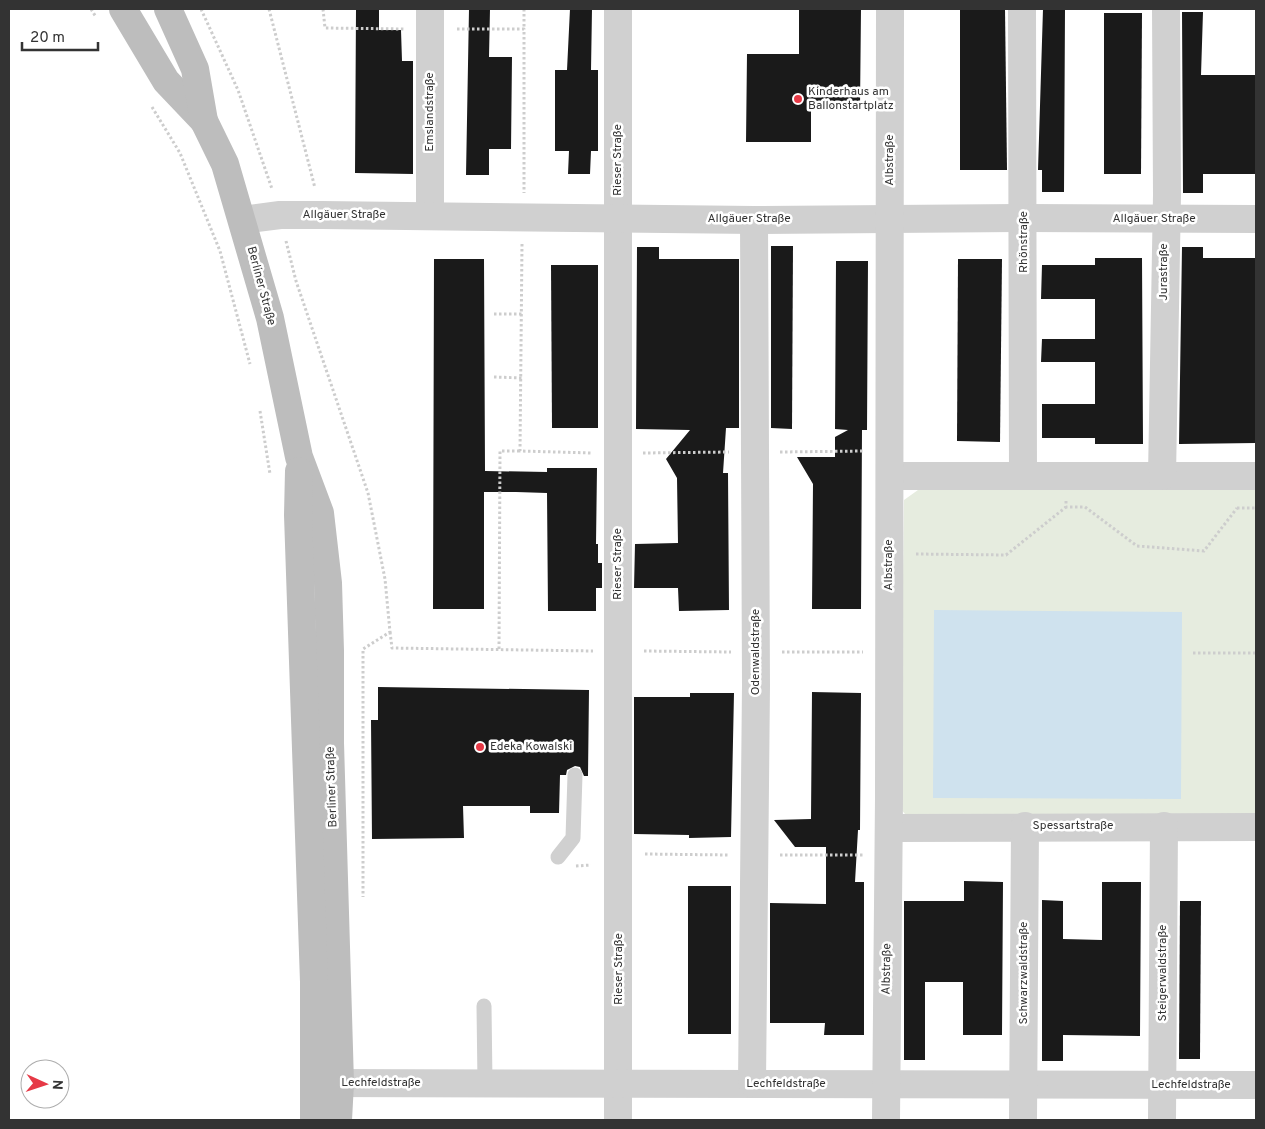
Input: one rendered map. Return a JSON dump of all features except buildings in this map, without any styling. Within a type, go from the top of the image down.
[{"type":"street","name":"Berliner Straße","points":[[123,9],[166,81],[204,121]]},
{"type":"street","name":"Berliner Straße","points":[[168,9],[195,68],[204,121],[225,164],[242,220],[270,318],[299,458],[298,515],[304,652],[328,1083],[338,1120]]},
{"type":"street","name":"Rieser Straße","points":[[618,9],[618,1120]]},
{"type":"street","name":"Albstraße","points":[[886,1120],[889,828],[890,9]]},
{"type":"street","name":"Rhönstraße","points":[[1022,9],[1024,218],[1022,476]]},
{"type":"street","name":"Jurastraße","points":[[1162,476],[1167,170],[1166,9]]},
{"type":"street","name":"Emslandstraße","points":[[430,19],[430,215]]},
{"type":"street","name":"Allgäuer Straße","points":[[242,220],[280,215],[430,215],[754,220],[1256,219]]},
{"type":"street","name":"Odenwaldstraße","points":[[752,1083],[756,685],[754,220]]},
{"type":"street","points":[[890,476],[1256,476]]},
{"type":"street","name":"Spessartstraße","points":[[889,828],[1025,826],[1256,827]]},
{"type":"street","name":"Schwarzwaldstraße","points":[[1023,1120],[1025,826]]},
{"type":"street","name":"Steigerwaldstraße","points":[[1162,1120],[1164,826]]},
{"type":"street","name":"Berliner Straße","points":[[314,1120],[328,1083]]},
{"type":"street","name":"Lechfeldstraße","points":[[328,1083],[1256,1085]]},
{"type":"lane","points":[[558,857],[574,838],[575,775]]},
{"type":"lane","points":[[484,1006],[485,1082]]},
{"type":"path","points":[[91,9],[97,18]]},
{"type":"path","points":[[201,9],[238,90],[280,215]]},
{"type":"path","points":[[269,9],[316,194]]},
{"type":"path","points":[[323,9],[325,28],[430,19],[524,29]]},
{"type":"path","points":[[524,9],[524,190]]},
{"type":"path","points":[[149,102],[180,153],[220,250],[250,365]]},
{"type":"path","points":[[520,451],[522,240]]},
{"type":"path","points":[[494,314],[522,314]]},
{"type":"path","points":[[494,377],[522,378]]},
{"type":"path","points":[[259,404],[271,483]]},
{"type":"path","points":[[499,650],[500,451],[618,453]]},
{"type":"path","points":[[1066,476],[1066,507]]},
{"type":"path","points":[[889,554],[1006,555],[1066,507],[1085,507],[1137,546],[1204,551],[1237,508]]},
{"type":"path","points":[[390,632],[392,648],[618,651]]},
{"type":"path","points":[[1193,653],[1256,653]]},
{"type":"shaded area","points":[[1256,489],[1256,816],[905,814],[900,808],[904,500],[918,490]]},
{"type":"water","points":[[934,610],[1182,612],[1181,799],[933,798]]},
{"type":"place","name":"Kinderhaus am Ballonstartplatz","points":[[798,99]]},
{"type":"place","name":"Edeka Kowalski","points":[[480,747]]}]
